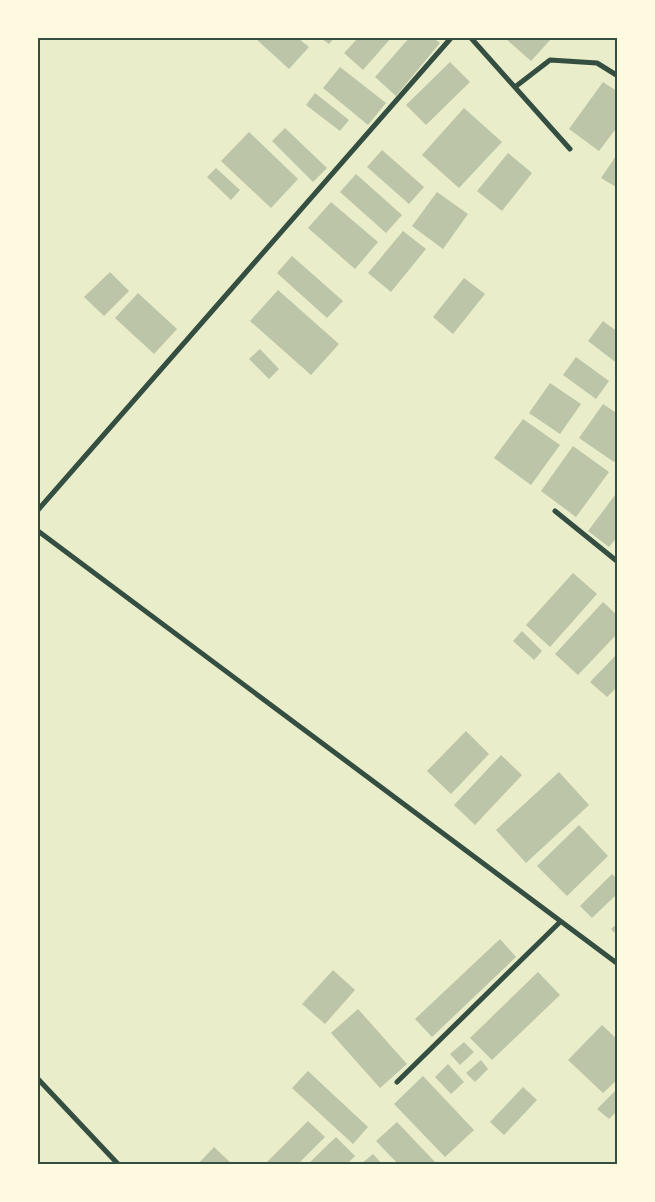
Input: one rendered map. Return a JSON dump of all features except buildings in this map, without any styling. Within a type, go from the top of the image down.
[{"type":"street","points":[[38,510],[451,38]]},
{"type":"street","points":[[471,38],[570,149]]},
{"type":"street","points":[[515,86],[550,60],[597,63],[618,76]]},
{"type":"street","points":[[555,511],[618,562]]},
{"type":"street","points":[[38,531],[618,964]]},
{"type":"street","points":[[397,1082],[560,922]]},
{"type":"street","points":[[38,1079],[118,1164]]}]
